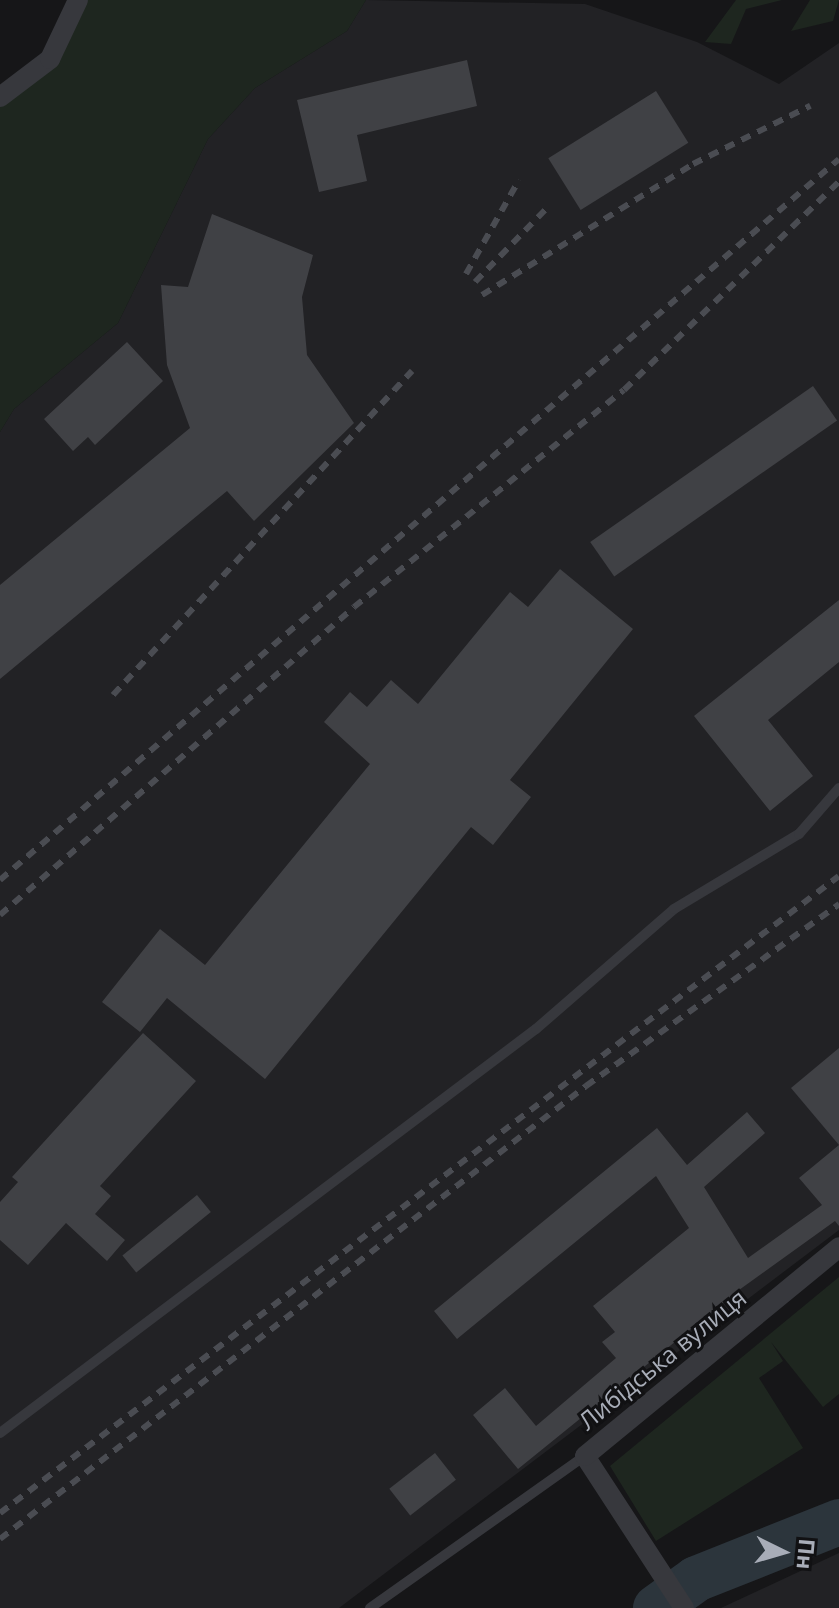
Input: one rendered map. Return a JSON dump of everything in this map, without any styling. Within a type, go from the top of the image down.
[{"type":"street","points":[[0,97],[50,59],[78,0]]},
{"type":"street","name":"Либідська вулиця","points":[[684,1608],[585,1456],[839,1247]]},
{"type":"lane","points":[[0,1433],[536,1029],[674,909],[799,834],[839,788]]},
{"type":"lane","points":[[370,1608],[585,1456]]},
{"type":"shaded area","points":[[78,0],[366,0],[347,31],[255,88],[208,139],[118,323],[14,409],[0,432],[0,97],[50,59]]},
{"type":"shaded area","points":[[366,0],[585,4],[697,42],[779,84],[839,43],[839,1230],[339,1608],[0,1608],[0,432],[14,409],[118,323],[208,139],[255,88],[347,31]]},
{"type":"shaded area","points":[[736,0],[782,0],[746,9],[731,44],[705,42]]},
{"type":"shaded area","points":[[810,0],[839,0],[833,21],[791,31]]},
{"type":"shaded area","points":[[839,1277],[839,1394],[823,1407],[771,1342],[783,1361],[759,1378],[803,1448],[656,1541],[610,1466]]},
{"type":"shaded area","points":[[839,1553],[839,1608],[721,1608]]},
{"type":"building","points":[[467,60],[477,106],[357,135],[367,181],[319,192],[297,100]]},
{"type":"building","points":[[656,91],[688,143],[581,210],[548,158]]},
{"type":"building","points":[[212,214],[313,255],[302,297],[307,355],[354,423],[254,521],[227,491],[0,679],[0,585],[190,428],[167,365],[161,285],[188,287]]},
{"type":"building","points":[[127,342],[163,381],[95,445],[88,437],[73,451],[44,419]]},
{"type":"building","points":[[813,386],[837,420],[614,576],[590,542]]},
{"type":"building","points":[[560,569],[633,629],[510,780],[531,797],[493,845],[471,827],[265,1079],[167,998],[140,1032],[102,1002],[160,929],[205,965],[370,764],[324,722],[350,692],[367,707],[391,680],[418,704],[510,592],[528,607]]},
{"type":"building","points":[[839,600],[839,662],[768,720],[813,776],[770,811],[694,716]]},
{"type":"building","points":[[143,1033],[196,1081],[100,1186],[111,1196],[95,1214],[125,1240],[107,1261],[66,1223],[28,1265],[0,1240],[0,1202],[18,1182],[12,1177]]},
{"type":"building","points":[[839,1048],[839,1145],[791,1088]]},
{"type":"building","points":[[747,1112],[765,1133],[704,1187],[748,1258],[822,1205],[799,1178],[839,1145],[839,1226],[835,1221],[739,1290],[518,1469],[473,1415],[505,1388],[536,1426],[616,1358],[602,1342],[615,1332],[593,1306],[689,1228],[656,1176],[457,1339],[434,1311],[657,1128],[687,1165]]},
{"type":"building","points":[[197,1195],[211,1212],[136,1273],[122,1255]]},
{"type":"building","points":[[435,1453],[456,1480],[410,1516],[389,1489]]},
{"type":"waterway","points":[[656,1608],[696,1579],[839,1522]]},
{"type":"railway","points":[[482,295],[693,164],[810,106]]},
{"type":"railway","points":[[0,880],[839,159]]},
{"type":"railway","points":[[466,274],[519,180]]},
{"type":"railway","points":[[0,915],[354,607],[624,390],[839,182]]},
{"type":"railway","points":[[475,282],[548,207]]},
{"type":"railway","points":[[113,695],[412,371]]},
{"type":"railway","points":[[0,1513],[839,876]]},
{"type":"railway","points":[[0,1539],[586,1086],[839,904]]}]
